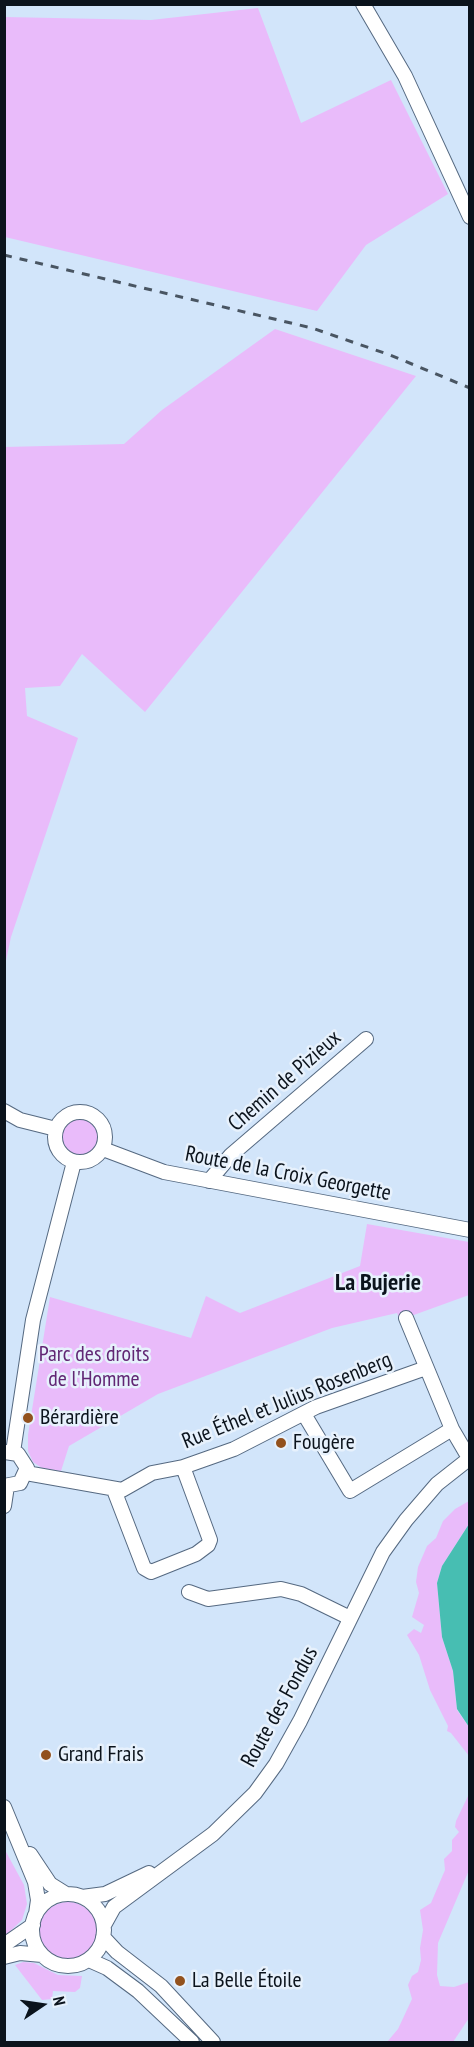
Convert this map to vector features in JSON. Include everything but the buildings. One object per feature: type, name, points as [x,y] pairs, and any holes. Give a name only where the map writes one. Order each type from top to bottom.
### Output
[{"type":"street","points":[[363,4],[405,76],[470,218]]},
{"type":"street","name":"Chemin de Pizieux","points":[[208,1180],[231,1155],[366,1039]]},
{"type":"street","points":[[4,1111],[20,1120],[56,1129]]},
{"type":"street","points":[[72,1113],[89,1114],[96,1118],[105,1132],[103,1149],[90,1160],[74,1162],[66,1158],[56,1146],[56,1129],[62,1119],[72,1113]]},
{"type":"street","name":"Route de la Croix Georgette","points":[[103,1149],[164,1172],[470,1230]]},
{"type":"street","points":[[4,1506],[6,1486],[20,1483],[26,1473],[26,1462],[9,1452],[33,1320],[74,1162]]},
{"type":"street","name":"Rue Éthel et Julius Rosenberg","points":[[406,1318],[452,1429],[469,1458]]},
{"type":"street","name":"Rue Éthel et Julius Rosenberg","points":[[114,1490],[130,1487],[152,1473],[183,1467],[234,1449],[334,1400],[426,1368]]},
{"type":"street","points":[[304,1414],[350,1491],[452,1429]]},
{"type":"street","name":"Route des Fondus","points":[[104,1931],[114,1907],[183,1856],[243,1806],[276,1764],[383,1552],[406,1520],[437,1484],[469,1458]]},
{"type":"street","points":[[26,1473],[114,1490],[144,1568],[151,1572],[196,1554],[208,1545],[207,1532],[183,1467]]},
{"type":"street","points":[[189,1592],[207,1599],[281,1589],[301,1594],[350,1618]]},
{"type":"street","points":[[7,1813],[44,1877],[56,1890],[82,1897],[96,1907],[104,1931],[117,1952],[160,1986],[213,2043]]},
{"type":"street","points":[[7,1813],[35,1882],[38,1900],[34,1920],[35,1944],[42,1955],[51,1962],[65,1966],[78,1965],[89,1960],[98,1950],[104,1931]]},
{"type":"street","name":"Route des Fondus","points":[[82,1897],[105,1894],[183,1856]]},
{"type":"street","points":[[4,1945],[34,1920],[48,1900],[66,1894]]},
{"type":"street","points":[[4,1957],[20,1953],[42,1955]]},
{"type":"street","points":[[89,1960],[106,1968],[138,1991],[192,2043]]},
{"type":"green space","points":[[258,8],[301,123],[391,80],[448,194],[366,245],[317,311],[5,237],[5,17],[151,20]]},
{"type":"green space","points":[[275,329],[416,376],[145,712],[82,654],[60,686],[25,688],[27,716],[78,738],[11,937],[5,965],[5,447],[124,444],[162,410]]},
{"type":"green space","points":[[80,1118],[94,1123],[99,1137],[94,1151],[80,1156],[66,1151],[61,1137],[66,1123]]},
{"type":"green space","name":"Parc des droits de l'Homme","points":[[367,1224],[469,1242],[469,1295],[400,1320],[397,1313],[332,1328],[158,1394],[69,1446],[61,1471],[42,1468],[33,1462],[28,1451],[28,1435],[50,1297],[191,1338],[206,1296],[240,1313],[360,1266]]},
{"type":"green space","points":[[469,1501],[469,1524],[442,1566],[437,1583],[442,1637],[453,1671],[457,1710],[469,1727],[469,1756],[447,1731],[448,1726],[430,1690],[419,1655],[407,1635],[414,1629],[421,1633],[424,1625],[412,1617],[419,1593],[416,1582],[418,1567],[427,1546],[436,1538],[443,1521],[455,1509]]},
{"type":"green space","points":[[469,1794],[469,1870],[438,1943],[437,1975],[440,1986],[454,1987],[469,1982],[469,2018],[453,2042],[387,2042],[398,2029],[412,1999],[408,1985],[412,1976],[418,1972],[421,1960],[423,1930],[420,1910],[431,1903],[445,1870],[444,1859],[452,1851],[452,1840],[459,1832],[455,1827],[456,1821]]},
{"type":"green space","points":[[5,1850],[24,1885],[27,1904],[22,1920],[5,1936]]},
{"type":"green space","points":[[62,1902],[74,1902],[89,1910],[97,1925],[97,1937],[89,1952],[74,1960],[62,1960],[47,1952],[39,1937],[39,1925],[47,1910]]},
{"type":"green space","points":[[23,1962],[34,1963],[58,1975],[82,1976],[80,1988],[75,1992],[53,1991],[52,1999],[42,2000],[15,1965]]},
{"type":"shaded area","points":[[469,1524],[469,1727],[457,1709],[453,1671],[442,1637],[437,1583],[442,1566]]},
{"type":"railway","points":[[4,255],[312,328],[390,355],[470,388]]},
{"type":"place","name":"Bérardière","points":[[28,1418]]},
{"type":"place","name":"Fougère","points":[[281,1443]]},
{"type":"place","name":"Grand Frais","points":[[46,1755]]},
{"type":"place","name":"La Belle Étoile","points":[[180,1981]]},
{"type":"district","name":"La Bujerie","points":[[378,1283]]}]
